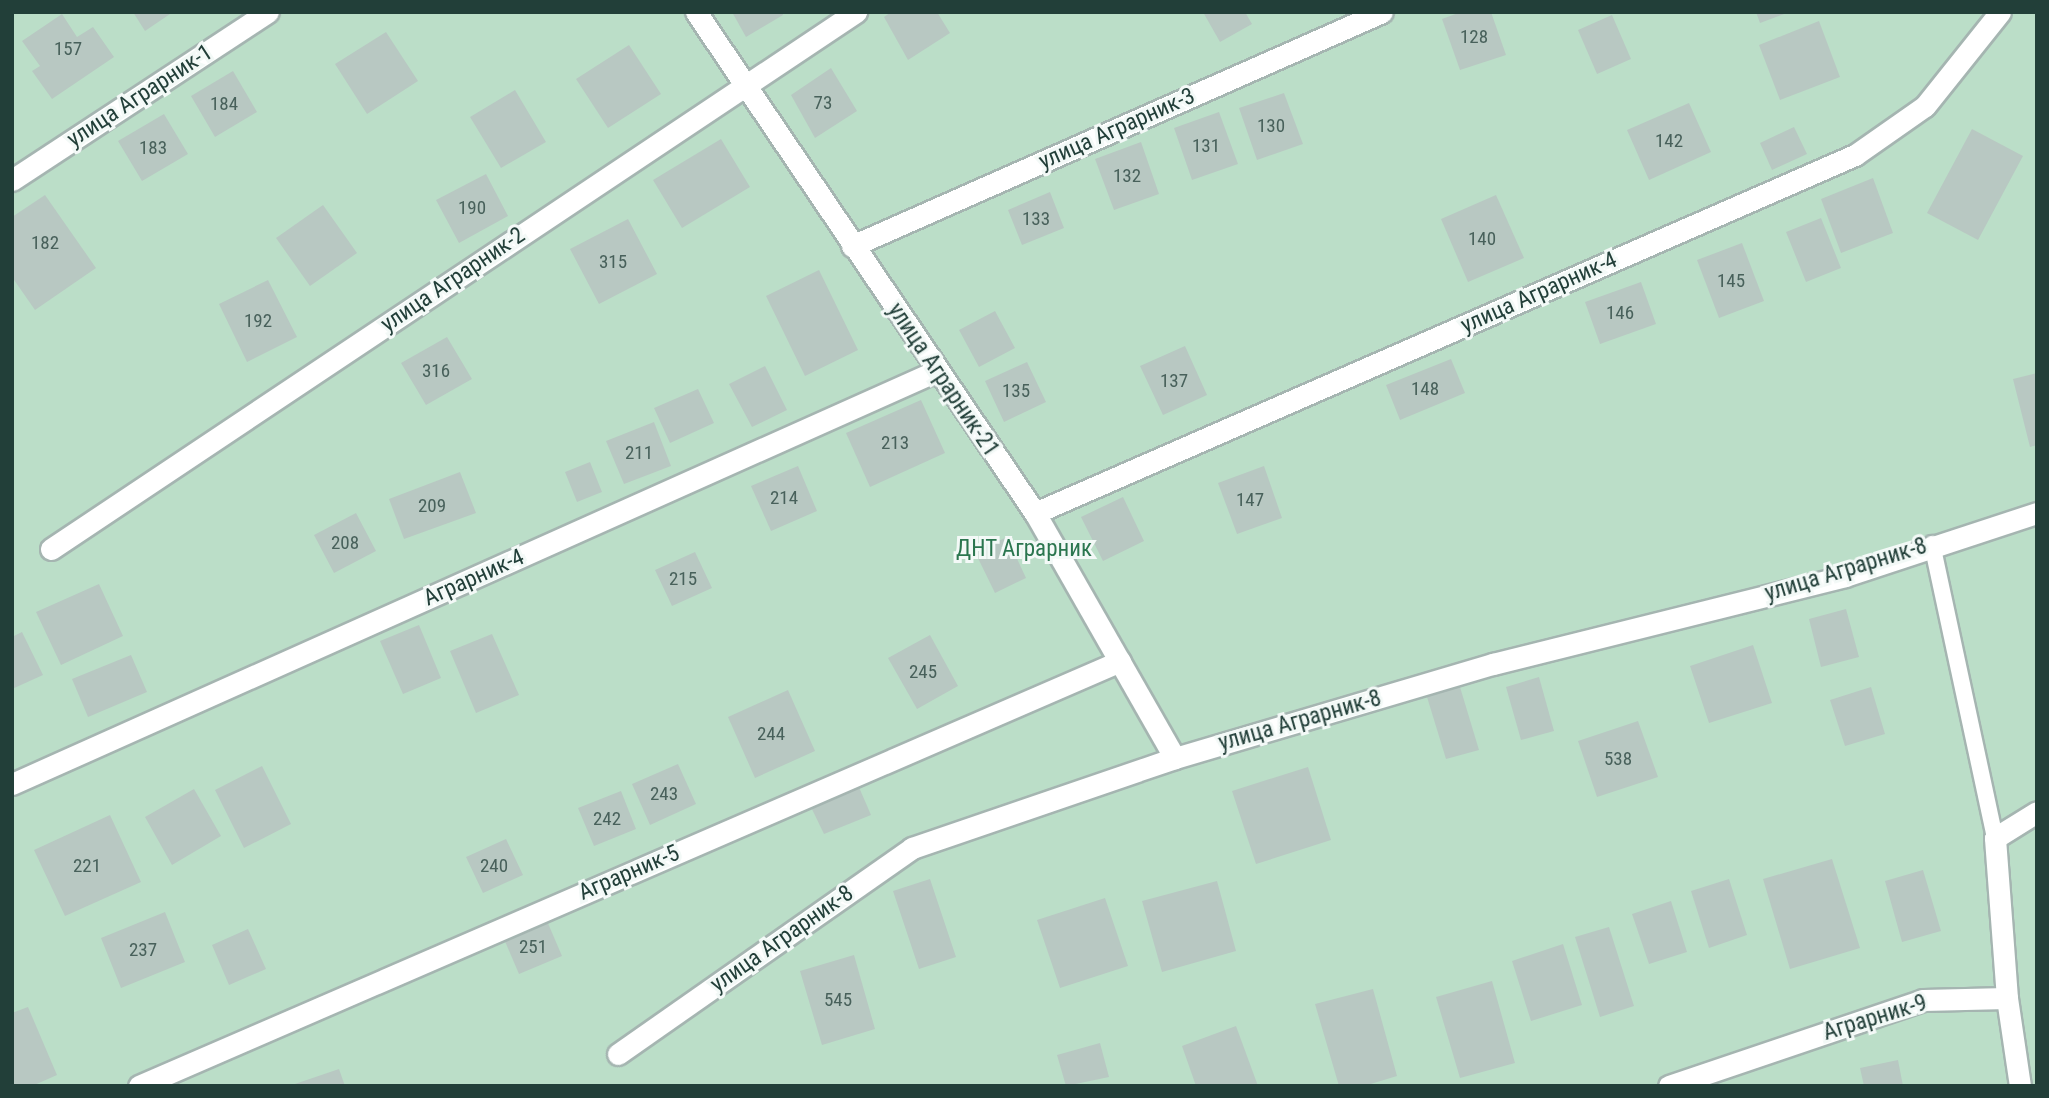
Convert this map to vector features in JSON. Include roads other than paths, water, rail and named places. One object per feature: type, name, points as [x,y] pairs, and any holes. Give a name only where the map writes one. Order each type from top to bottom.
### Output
[{"type":"street","name":"улица Аграрник-1","points":[[12,180],[268,12]]},
{"type":"street","name":"улица Аграрник-21","points":[[696,12],[743,86],[1035,513],[1175,758]]},
{"type":"street","name":"улица Аграрник-2","points":[[51,549],[856,12]]},
{"type":"street","name":"улица Аграрник-3","points":[[852,246],[1382,12]]},
{"type":"street","name":"улица Аграрник-4","points":[[1035,513],[1855,155],[1925,106],[2000,12]]},
{"type":"street","name":"Аграрник-4","points":[[12,784],[936,371]]},
{"type":"street","name":"улица Аграрник-8","points":[[618,1054],[912,848],[1175,758],[1493,664],[1845,576],[1932,544],[2037,513]]},
{"type":"street","name":"Аграрник-5","points":[[139,1086],[1120,661]]},
{"type":"street","points":[[2020,1086],[2007,998],[1995,838],[2037,812]]},
{"type":"street","name":"Аграрник-9","points":[[1669,1086],[1923,999],[2007,998]]},
{"type":"lane","points":[[1932,544],[1995,838]]},
{"type":"park label","name":"ДНТ Аграрник","points":[[1024,549]]}]
